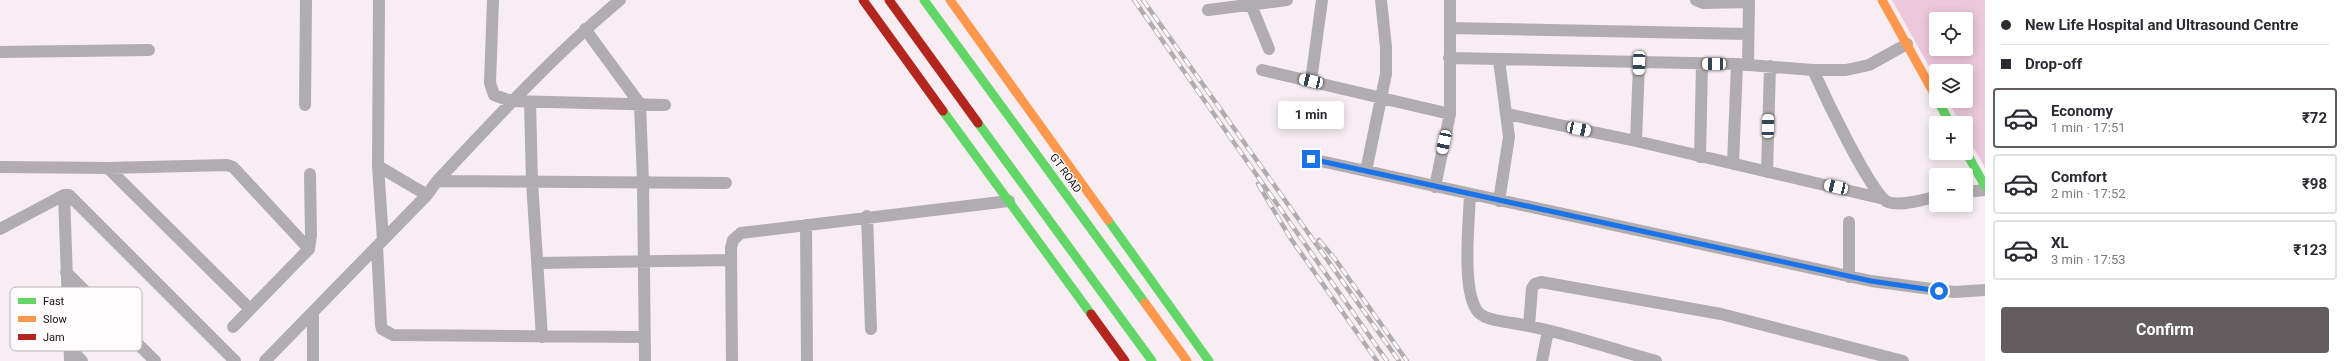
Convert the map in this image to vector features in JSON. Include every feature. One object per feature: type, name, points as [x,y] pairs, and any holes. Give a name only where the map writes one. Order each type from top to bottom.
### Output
[{"type":"main road","points":[[863,0],[1125,361]]},
{"type":"main road","points":[[889,0],[1152,361]]},
{"type":"main road","name":"GT ROAD","points":[[924,0],[1187,361]]},
{"type":"main road","points":[[950,0],[1209,361]]},
{"type":"main road","points":[[1882,0],[1929,84]]},
{"type":"main road","points":[[1970,160],[1985,186]]},
{"type":"street","points":[[305,105],[306,0]]},
{"type":"street","points":[[379,0],[378,166],[381,324],[388,333],[399,335],[644,337]]},
{"type":"street","points":[[493,0],[492,90],[499,98],[511,101],[530,102],[665,105]]},
{"type":"street","points":[[265,361],[427,195],[437,181],[511,101],[585,29],[620,0]]},
{"type":"street","points":[[1208,10],[1287,0]]},
{"type":"street","points":[[1311,81],[1322,0]]},
{"type":"street","points":[[1366,171],[1382,99],[1387,60],[1381,0]]},
{"type":"street","points":[[1435,187],[1450,114],[1450,0]]},
{"type":"street","points":[[1696,0],[1703,3],[1749,2],[1748,34],[1743,64],[1733,164]]},
{"type":"street","points":[[1251,5],[1269,50]]},
{"type":"street","points":[[1450,28],[1748,34]]},
{"type":"street","points":[[585,29],[640,104],[643,182],[645,361]]},
{"type":"street","points":[[1450,58],[1743,64],[1813,70],[1861,68],[1907,44]]},
{"type":"street","points":[[0,52],[149,50]]},
{"type":"street","points":[[1499,60],[1509,137],[1499,201]]},
{"type":"street","points":[[1636,141],[1639,63]]},
{"type":"street","points":[[1700,157],[1702,64]]},
{"type":"street","points":[[1767,172],[1770,66]]},
{"type":"street","points":[[1262,70],[1450,114]]},
{"type":"street","points":[[1813,70],[1837,120],[1880,198]]},
{"type":"street","points":[[530,102],[532,182],[542,336]]},
{"type":"street","points":[[1507,114],[1636,141],[1880,198],[1894,203],[1929,198]]},
{"type":"street","points":[[1311,159],[1849,277],[1931,290],[1954,292],[1985,290]]},
{"type":"street","points":[[0,166],[108,168],[227,165],[233,167],[309,249]]},
{"type":"street","points":[[378,166],[427,195]]},
{"type":"street","points":[[108,168],[250,309]]},
{"type":"street","points":[[233,327],[309,249],[311,235],[310,174]]},
{"type":"street","points":[[437,181],[726,183]]},
{"type":"street","points":[[1973,191],[1985,190]]},
{"type":"street","points":[[1470,194],[1468,254],[1470,288],[1476,310],[1481,315],[1494,320],[1529,326],[1656,361]]},
{"type":"street","points":[[0,230],[64,195],[72,197],[229,359]]},
{"type":"street","points":[[64,195],[67,287]]},
{"type":"street","points":[[732,361],[730,260],[734,240],[741,233],[868,216],[1009,201]]},
{"type":"street","points":[[868,216],[871,328]]},
{"type":"street","points":[[1849,222],[1849,277]]},
{"type":"street","points":[[806,225],[807,361]]},
{"type":"street","points":[[538,263],[730,260]]},
{"type":"street","points":[[66,272],[81,287]]},
{"type":"street","points":[[1529,326],[1532,288],[1535,284],[1541,282],[1721,314],[1904,361]]},
{"type":"street","points":[[313,312],[313,361]]},
{"type":"street","points":[[1542,361],[1548,331]]},
{"type":"street","points":[[142,348],[155,361]]},
{"type":"street","points":[[73,351],[82,361]]},
{"type":"shaded area","points":[[1892,0],[1985,0],[1985,168],[1973,147],[1973,116],[1956,116],[1952,108],[1973,108],[1973,64],[1929,64],[1929,66]]},
{"type":"railway","points":[[1134,0],[1387,361]]},
{"type":"railway","points":[[1143,0],[1399,361]]},
{"type":"railway","points":[[1258,184],[1291,239],[1377,361]]},
{"type":"railway","points":[[1319,240],[1335,259],[1407,361]]},
{"type":"traffic: fast","points":[[924,0],[1145,303]]},
{"type":"traffic: fast","points":[[1942,108],[1946,116]]},
{"type":"traffic: fast","points":[[943,111],[1091,314]]},
{"type":"traffic: fast","points":[[978,123],[1152,361]]},
{"type":"traffic: fast","points":[[1970,160],[1985,186]]},
{"type":"traffic: fast","points":[[1108,220],[1209,361]]},
{"type":"traffic: slow","points":[[950,0],[1108,220]]},
{"type":"traffic: slow","points":[[1882,0],[1929,84]]},
{"type":"traffic: slow","points":[[1145,303],[1187,361]]},
{"type":"traffic: jam","points":[[863,0],[943,111]]},
{"type":"traffic: jam","points":[[889,0],[978,123]]},
{"type":"traffic: jam","points":[[1091,314],[1125,361]]},
{"type":"route","points":[[1311,159],[1574,218],[1871,281],[1939,291]]}]
